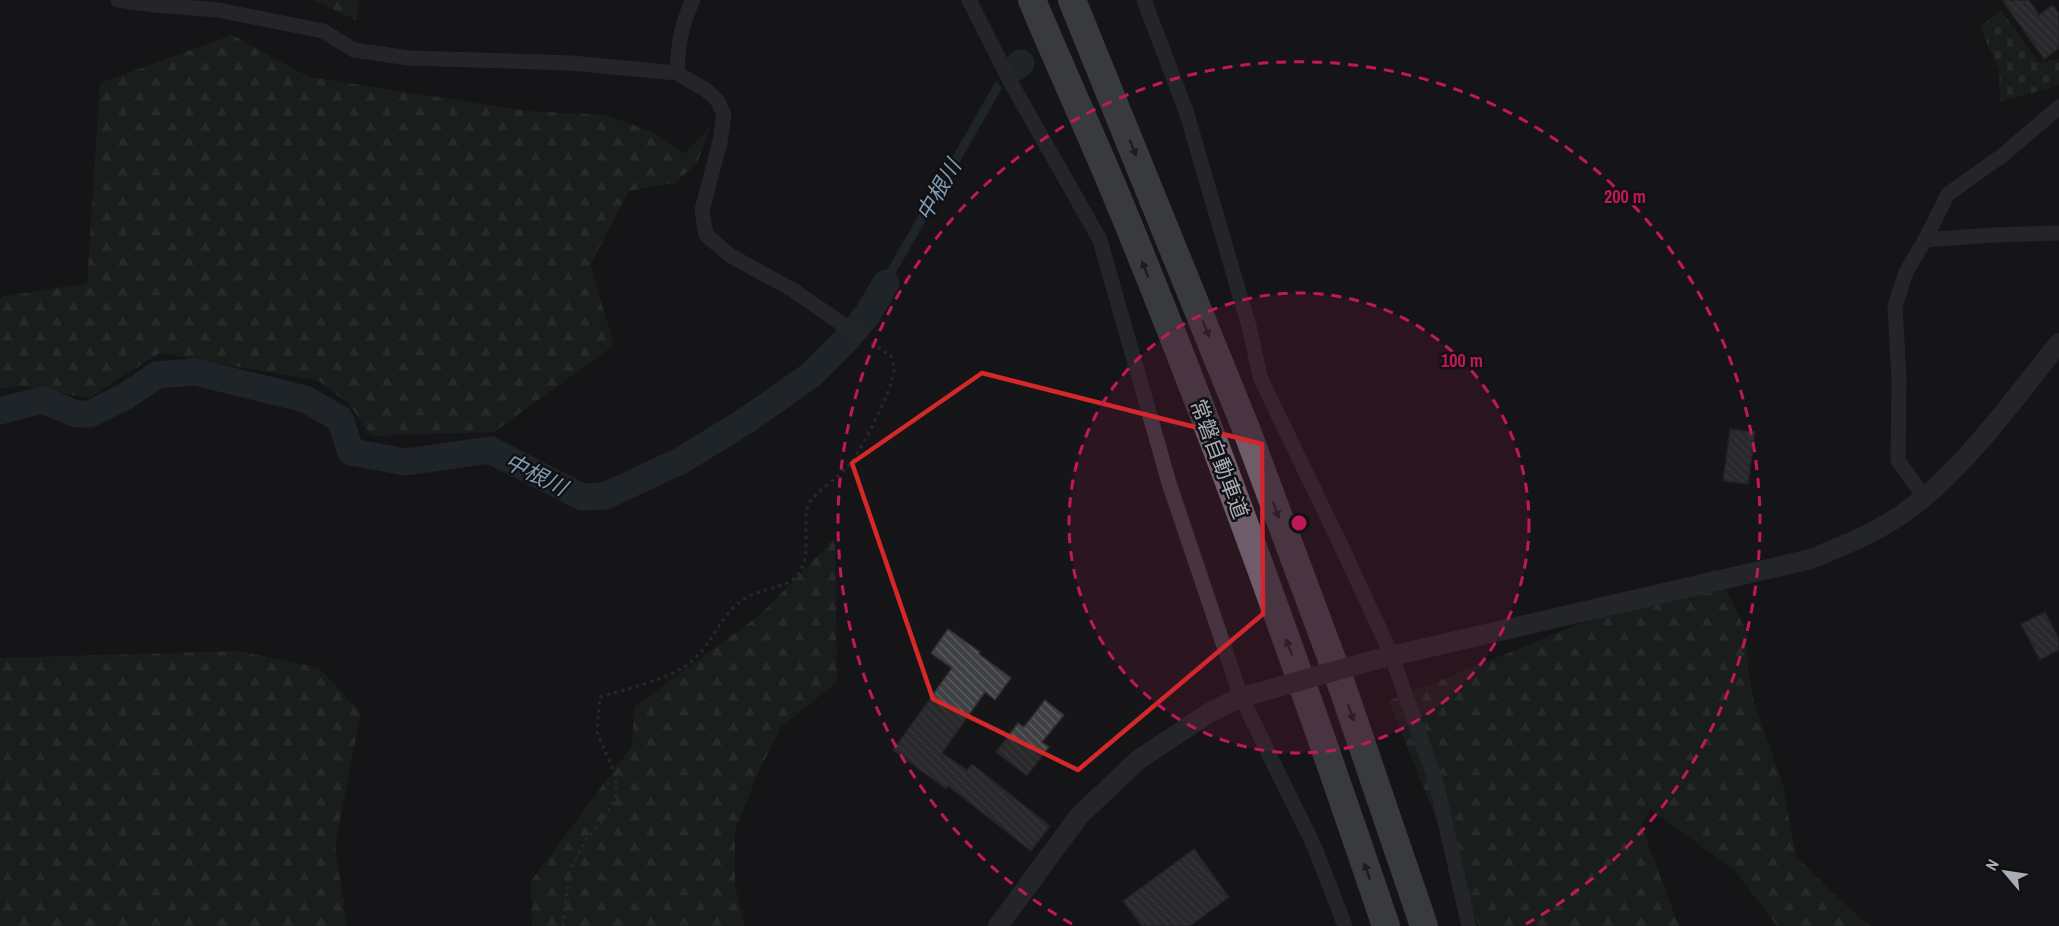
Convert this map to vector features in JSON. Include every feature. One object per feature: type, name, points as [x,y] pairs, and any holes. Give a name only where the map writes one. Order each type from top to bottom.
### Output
[{"type":"highway","points":[[1011,0],[1115,193]]},
{"type":"highway","name":"常磐自動車道","points":[[1032,0],[1115,193],[1212,441],[1309,700],[1386,926]]},
{"type":"highway","name":"常磐自動車道","points":[[1072,0],[1249,437],[1343,689],[1424,926]]},
{"type":"highway","points":[[1079,0],[1111,93]]},
{"type":"street","points":[[118,0],[242,14],[323,31],[354,50],[409,58],[571,63],[677,73],[706,90],[717,100],[724,114],[720,142],[702,210],[706,235],[731,256],[793,290],[853,330]]},
{"type":"street","points":[[677,73],[678,42],[685,15],[693,0]]},
{"type":"street","points":[[969,0],[1011,83],[1100,240],[1169,483],[1249,695],[1315,848],[1345,926]]},
{"type":"street","points":[[1144,0],[1186,111],[1250,330],[1260,377],[1346,556],[1383,657],[1436,782],[1469,926]]},
{"type":"street","points":[[1924,496],[1898,460],[1899,379],[1894,306],[1905,272],[1925,240],[1948,194],[2003,155],[2059,107]]},
{"type":"street","points":[[1925,240],[1993,234],[2059,233]]},
{"type":"street","points":[[998,926],[1079,816],[1138,760],[1209,713],[1249,695],[1383,657],[1811,559],[1865,537],[1905,512],[1958,464],[2059,343]]},
{"type":"path","points":[[564,926],[569,871],[587,838],[604,819],[616,798],[616,777],[597,732],[600,697],[677,671],[694,660],[726,615],[746,598],[788,582],[799,572],[804,559],[808,504],[850,464],[866,437],[889,387],[894,370],[891,356],[853,330]]},
{"type":"highlighted area","points":[[982,373],[1262,444],[1263,614],[1078,770],[933,699],[852,463]]},
{"type":"green space","points":[[313,0],[360,0],[356,20]]},
{"type":"green space","points":[[2001,10],[2039,63],[2059,59],[2059,85],[2000,102],[1999,70],[1980,27]]},
{"type":"green space","points":[[232,35],[309,77],[528,111],[606,115],[647,130],[668,141],[683,154],[711,126],[697,163],[675,183],[629,191],[590,265],[614,345],[494,432],[371,436],[349,404],[319,381],[160,353],[89,398],[21,386],[0,389],[0,297],[87,283],[100,83]]},
{"type":"green space","points":[[835,538],[837,682],[781,727],[758,773],[735,831],[735,886],[745,926],[532,926],[531,881],[632,746],[634,707],[761,614]]},
{"type":"green space","points":[[1716,569],[1747,633],[1748,670],[1755,706],[1783,785],[1796,857],[1871,926],[1777,926],[1734,870],[1650,809],[1641,825],[1679,926],[1479,926],[1389,701]]},
{"type":"green space","points":[[238,651],[319,668],[361,713],[335,845],[347,926],[0,926],[0,658]]},
{"type":"water","points":[[996,81],[1002,88],[870,318],[863,312]]},
{"type":"building","points":[[2002,0],[2029,0],[2039,15],[2053,5],[2059,14],[2059,48],[2044,59]]},
{"type":"building","points":[[1730,429],[1755,432],[1748,484],[1723,481]]},
{"type":"building","points":[[2045,612],[2059,639],[2059,650],[2040,660],[2021,624]]},
{"type":"building","points":[[948,629],[1011,678],[995,700],[985,692],[942,753],[967,770],[972,764],[1050,826],[1031,851],[948,786],[946,789],[893,750],[952,668],[931,653]]},
{"type":"building","points":[[1045,700],[1064,715],[1042,742],[1049,747],[1027,776],[996,752],[1018,723],[1024,727]]},
{"type":"building","points":[[1194,849],[1229,897],[1190,926],[1142,926],[1123,901]]},
{"type":"waterway","name":"中根川","points":[[1015,68],[1021,63]]},
{"type":"waterway","name":"中根川","points":[[0,411],[43,400],[76,414],[90,414],[126,396],[157,375],[195,372],[305,399],[340,419],[351,452],[406,462],[490,450],[582,497],[605,496],[682,460],[747,420],[811,375],[867,315],[886,283]]}]
